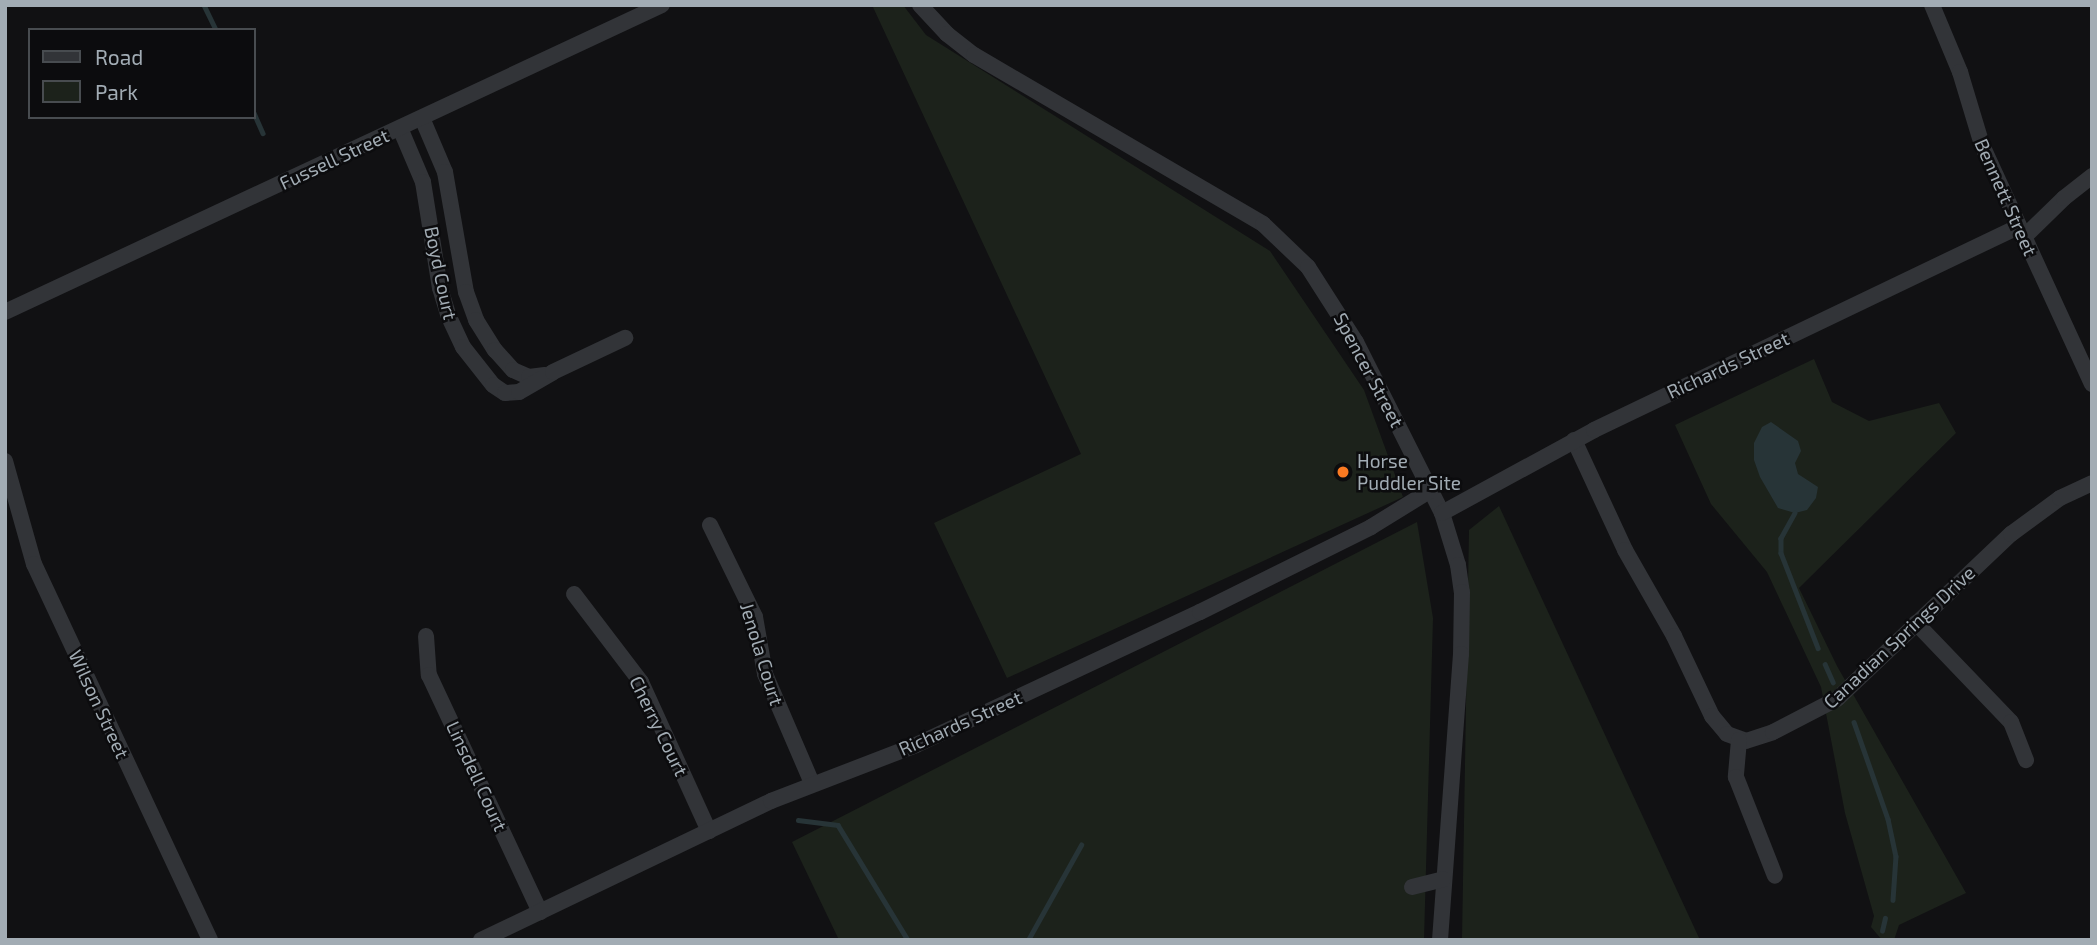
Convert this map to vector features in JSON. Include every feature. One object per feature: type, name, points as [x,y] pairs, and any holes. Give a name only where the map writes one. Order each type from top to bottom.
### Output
[{"type":"street","name":"Fussell Street","points":[[5,312],[662,5]]},
{"type":"street","name":"Spencer Street","points":[[920,5],[947,34],[974,55],[1248,212],[1289,245],[1316,277],[1339,313],[1442,513],[1458,565],[1462,592],[1459,687],[1440,940]]},
{"type":"street","name":"Bennett Street","points":[[1932,5],[1960,72],[1982,145],[2092,384]]},
{"type":"street","name":"Boyd Court","points":[[422,118],[445,172],[466,292],[476,320],[495,350],[517,373],[533,378],[551,373]]},
{"type":"street","name":"Boyd Court","points":[[400,128],[423,183],[442,297],[463,347],[489,382],[505,393],[519,392],[551,373],[625,338]]},
{"type":"street","name":"Richards Street","points":[[1442,513],[1574,440],[2021,232],[2092,176]]},
{"type":"street","points":[[1574,440],[1625,550],[1670,629],[1712,716],[1727,734],[1739,740],[1736,777],[1775,876]]},
{"type":"street","name":"Wilson Street","points":[[5,461],[34,564],[210,940]]},
{"type":"street","name":"Canadian Springs Drive","points":[[1739,740],[1763,737],[1825,707],[2011,534],[2060,498],[2092,483]]},
{"type":"street","name":"Richards Street","points":[[481,940],[516,932],[540,912],[709,831],[812,783],[916,745],[1200,612],[1371,527],[1431,490]]},
{"type":"street","name":"Jenola Court","points":[[710,525],[755,617],[765,674],[812,783]]},
{"type":"street","name":"Cherry Court","points":[[574,594],[641,682],[709,831]]},
{"type":"street","points":[[1916,623],[2011,722],[2026,760]]},
{"type":"street","name":"Linsdell Court","points":[[426,636],[429,675],[540,912]]},
{"type":"street","points":[[1412,887],[1443,879]]},
{"type":"green space","points":[[872,5],[903,5],[926,35],[1270,251],[1364,390],[1403,497],[1007,678],[934,523],[1081,454]]},
{"type":"green space","points":[[1814,359],[1832,402],[1869,421],[1939,403],[1956,433],[1799,588],[1837,666],[1966,893],[1899,925],[1894,940],[1882,940],[1871,927],[1874,916],[1845,813],[1821,687],[1767,572],[1711,504],[1675,425]]},
{"type":"green space","points":[[1499,506],[1700,940],[1462,940],[1469,530]]},
{"type":"green space","points":[[1417,522],[1433,618],[1424,940],[839,940],[792,842]]},
{"type":"shaded area","points":[[1771,422],[1798,441],[1801,451],[1795,463],[1798,474],[1818,487],[1816,498],[1807,510],[1795,513],[1778,508],[1760,477],[1754,460],[1754,443],[1762,427]]},
{"type":"waterway","points":[[204,5],[215,28]]},
{"type":"waterway","points":[[256,117],[263,133]]},
{"type":"waterway","points":[[1795,513],[1781,538],[1781,553],[1818,648]]},
{"type":"waterway","points":[[1825,664],[1833,682]]},
{"type":"waterway","points":[[1854,722],[1888,819],[1896,856],[1893,900]]},
{"type":"waterway","points":[[798,820],[838,825],[908,940]]},
{"type":"waterway","points":[[1028,940],[1081,845]]},
{"type":"waterway","points":[[1882,931],[1885,918]]},
{"type":"place","name":"Horse Puddler Site","points":[[1343,472]]}]
